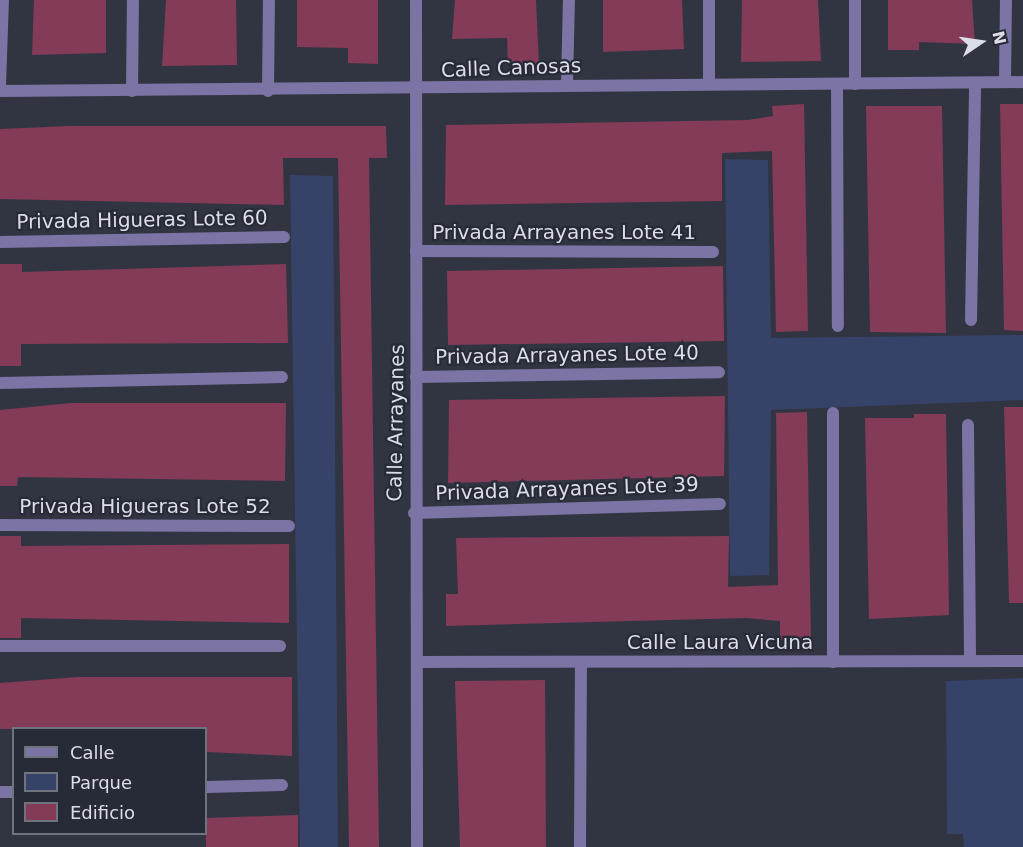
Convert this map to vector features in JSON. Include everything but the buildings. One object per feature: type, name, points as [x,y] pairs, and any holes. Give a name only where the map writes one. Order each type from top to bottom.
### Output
[{"type":"street","points":[[0,85],[3,0]]},
{"type":"street","points":[[132,91],[133,0]]},
{"type":"street","points":[[268,91],[269,0]]},
{"type":"street","name":"Calle Arrayanes","points":[[416,0],[414,513],[417,847]]},
{"type":"street","points":[[567,85],[569,0]]},
{"type":"street","points":[[709,0],[709,83]]},
{"type":"street","points":[[855,0],[855,84]]},
{"type":"street","points":[[1005,81],[1006,0]]},
{"type":"street","name":"Calle Canosas","points":[[0,92],[416,91],[567,85],[1023,82]]},
{"type":"street","points":[[971,320],[975,83]]},
{"type":"street","points":[[837,85],[838,327]]},
{"type":"street","name":"Privada Higueras Lote 60","points":[[0,242],[284,237]]},
{"type":"street","name":"Privada Arrayanes Lote 41","points":[[416,251],[713,252]]},
{"type":"street","name":"Privada Arrayanes Lote 40","points":[[416,377],[719,372]]},
{"type":"street","points":[[0,383],[282,376]]},
{"type":"street","points":[[833,413],[833,662]]},
{"type":"street","points":[[968,425],[970,662]]},
{"type":"street","name":"Privada Arrayanes Lote 39","points":[[414,513],[720,504]]},
{"type":"street","name":"Privada Higueras Lote 52","points":[[0,525],[289,526]]},
{"type":"street","points":[[0,646],[280,646]]},
{"type":"street","name":"Calle Laura Vicuna","points":[[417,662],[1023,661]]},
{"type":"street","points":[[580,847],[581,662]]},
{"type":"street","points":[[207,787],[282,785]]},
{"type":"green space","points":[[725,159],[768,160],[771,338],[1023,335],[1023,400],[771,410],[769,575],[730,576]]},
{"type":"green space","points":[[290,175],[333,176],[338,847],[300,847]]},
{"type":"green space","points":[[1023,678],[1023,847],[964,847],[963,834],[947,834],[946,681]]}]
